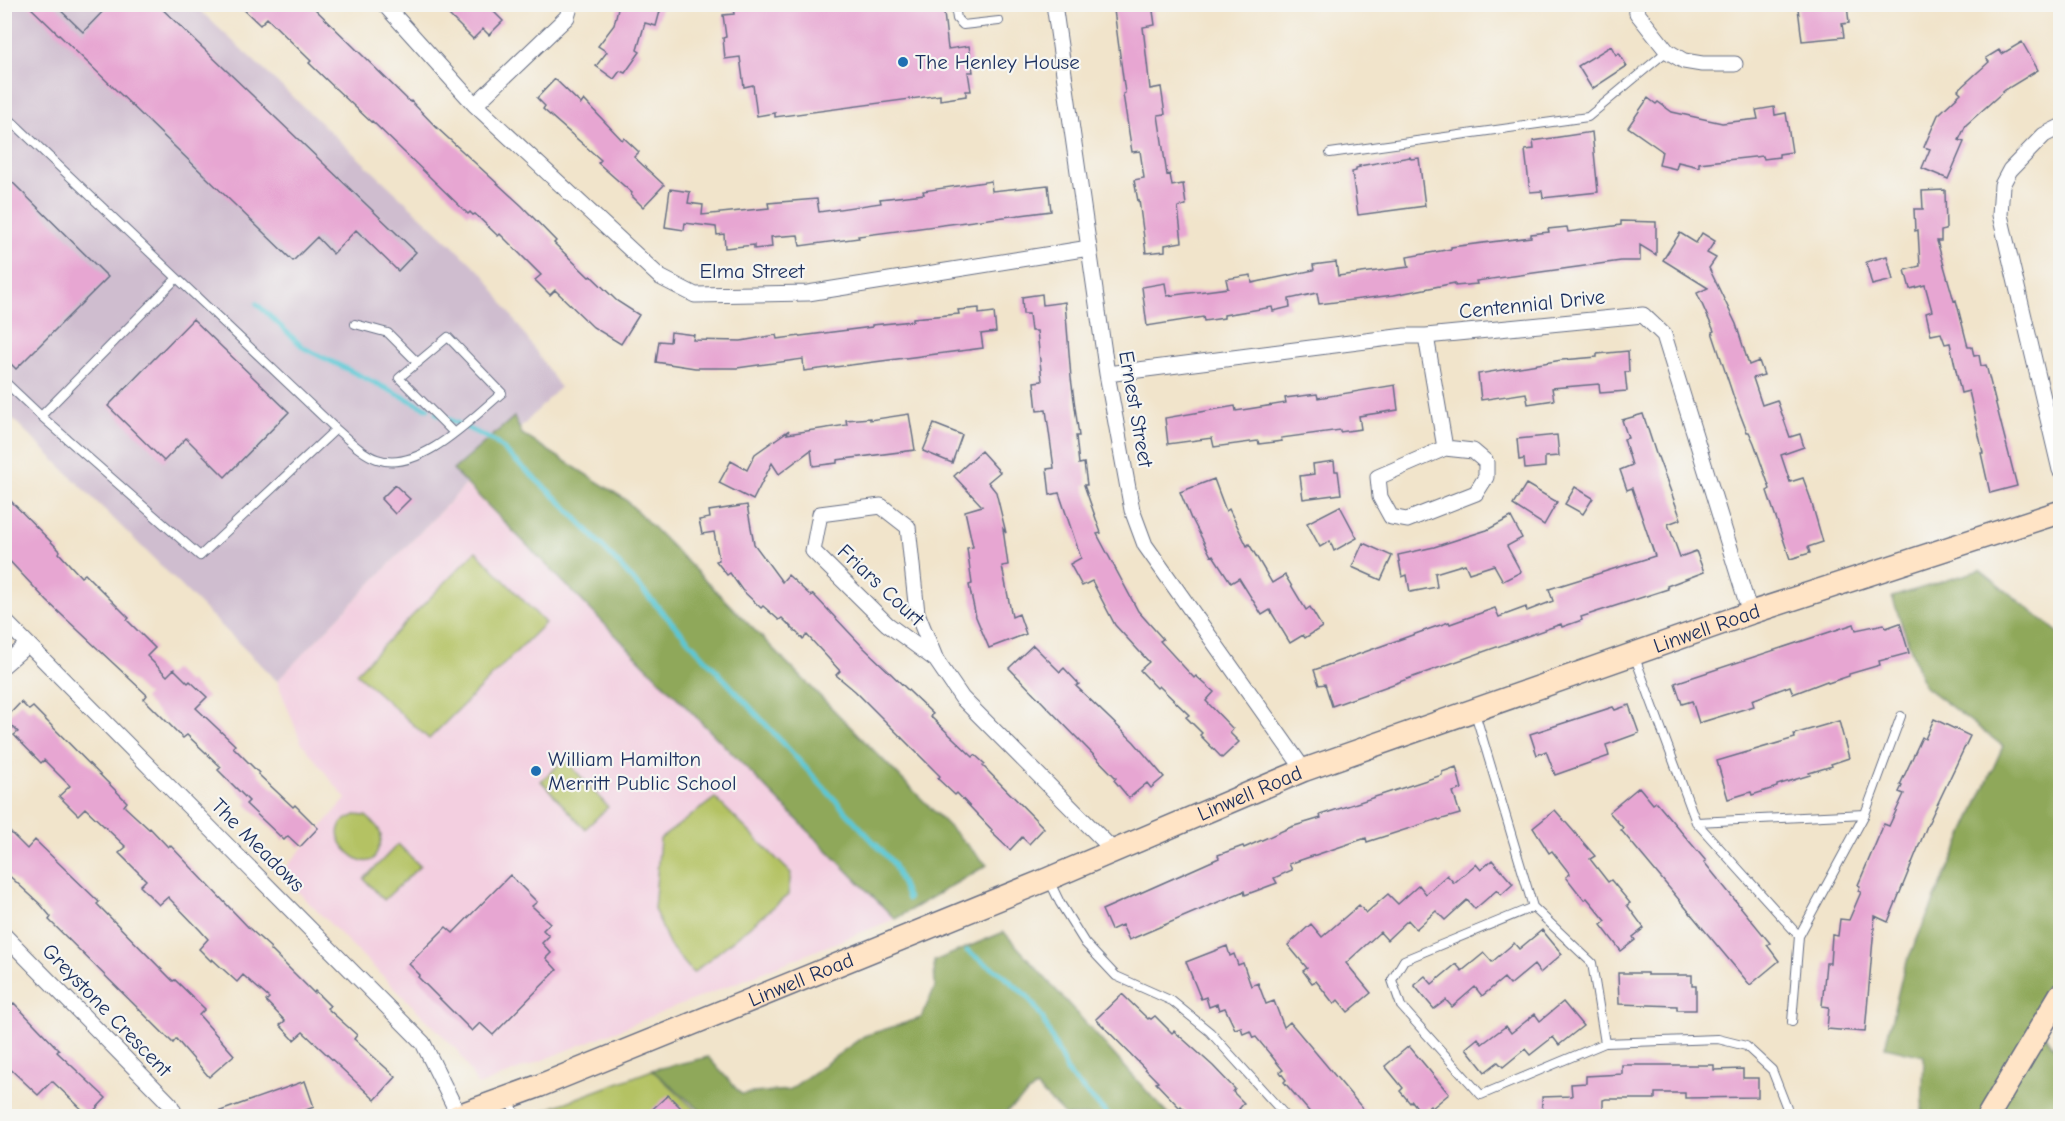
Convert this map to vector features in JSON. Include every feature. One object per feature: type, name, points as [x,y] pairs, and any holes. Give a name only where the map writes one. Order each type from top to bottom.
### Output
[{"type":"main road","name":"Linwell Road","points":[[458,1116],[512,1107],[1304,770],[1750,613],[2061,512]]},
{"type":"main road","points":[[1988,1116],[2061,995]]},
{"type":"street","name":"Elma Street","points":[[384,4],[475,105],[660,277],[695,295],[808,293],[1089,248]]},
{"type":"street","points":[[475,105],[567,17],[572,4]]},
{"type":"street","name":"Ernest Street","points":[[1054,4],[1107,374],[1132,510],[1145,545],[1304,770]]},
{"type":"street","points":[[1636,4],[1637,13],[1667,51],[1684,61],[1702,64],[1735,64]]},
{"type":"street","points":[[2061,128],[2044,135],[2010,170],[2002,185],[2000,215],[2061,470]]},
{"type":"street","name":"Centennial Drive","points":[[1107,374],[1405,336],[1426,336],[1643,315],[1664,335],[1750,613]]},
{"type":"street","points":[[1426,336],[1445,448]]},
{"type":"street","points":[[1445,448],[1473,451],[1485,462],[1486,477],[1476,493],[1407,520],[1391,517],[1380,497],[1378,477],[1445,448]]},
{"type":"street","name":"Friars Court","points":[[936,660],[887,624],[813,551],[820,514],[881,506],[908,527],[917,613],[936,660],[962,698],[1114,851]]},
{"type":"street","name":"The Meadows","points":[[4,620],[423,1043],[458,1116]]},
{"type":"street","points":[[4,665],[28,644]]},
{"type":"street","name":"Greystone Crescent","points":[[4,935],[170,1104],[176,1116]]},
{"type":"lane","points":[[956,12],[957,19],[963,25],[999,21]]},
{"type":"lane","points":[[1330,153],[1588,117],[1667,51]]},
{"type":"lane","points":[[4,114],[336,429],[376,459],[392,462],[406,461],[420,455],[454,433],[502,393],[448,337],[399,378],[454,433]]},
{"type":"lane","points":[[41,416],[177,278]]},
{"type":"lane","points":[[355,324],[388,333],[418,363]]},
{"type":"lane","points":[[4,381],[200,556],[336,429]]},
{"type":"lane","points":[[1634,655],[1696,822],[1799,936]]},
{"type":"lane","points":[[1474,710],[1533,907],[1592,963],[1605,1043]]},
{"type":"lane","points":[[1792,1022],[1799,936],[1865,814],[1901,716]]},
{"type":"lane","points":[[1696,822],[1865,814]]},
{"type":"lane","points":[[1048,879],[1085,943],[1116,976],[1172,1001],[1180,1007],[1210,1032],[1286,1116]]},
{"type":"lane","points":[[1533,907],[1404,960],[1392,980],[1401,1006],[1481,1095],[1605,1043],[1718,1039],[1746,1046],[1772,1070],[1790,1116]]},
{"type":"shaded area","points":[[4,5],[194,5],[484,275],[560,387],[277,681],[5,411]]},
{"type":"shaded area","name":"William Hamilton Merritt Public School","points":[[466,485],[895,919],[478,1086],[459,1052],[280,874],[346,799],[301,742],[277,681]]},
{"type":"green space","points":[[514,417],[522,434],[625,499],[987,865],[895,919],[453,470]]},
{"type":"green space","points":[[476,551],[545,623],[429,739],[356,673]]},
{"type":"green space","points":[[1980,570],[2060,634],[2060,1000],[2043,1032],[2060,1057],[2060,1116],[1922,1116],[1924,1056],[1885,1047],[1904,968],[2003,746],[1924,686],[1892,597]]},
{"type":"green space","points":[[565,759],[608,807],[585,829],[541,781]]},
{"type":"green space","points":[[715,798],[791,873],[788,895],[693,973],[670,946],[654,909],[660,839]]},
{"type":"green space","points":[[355,815],[366,816],[377,826],[380,833],[381,842],[375,856],[366,862],[346,850],[339,836],[339,828],[344,821]]},
{"type":"green space","points":[[398,844],[420,866],[384,900],[364,879]]},
{"type":"green space","points":[[1004,932],[1169,1116],[1066,1116],[1036,1087],[1001,1116],[707,1116],[652,1070],[708,1057],[741,1094],[789,1090],[864,1036],[921,1018],[935,987],[934,961]]},
{"type":"green space","points":[[652,1070],[702,1116],[529,1116]]},
{"type":"building","points":[[27,4],[54,4],[83,32],[110,4],[157,4],[416,252],[398,271],[356,230],[333,254],[317,237],[293,261]]},
{"type":"building","points":[[238,4],[310,4],[436,127],[522,206],[556,241],[554,243],[589,277],[591,276],[617,301],[639,315],[621,344],[593,327],[555,290],[550,295],[535,280],[541,275],[500,234],[498,236],[475,214],[470,212],[468,214],[309,63],[311,61],[267,18],[260,25]]},
{"type":"building","points":[[438,4],[486,4],[503,21],[489,35],[483,29],[473,39]]},
{"type":"building","points":[[619,4],[662,4],[656,26],[645,23],[637,50],[640,52],[625,73],[620,71],[614,79],[596,66],[607,52],[598,46],[614,25]]},
{"type":"building","name":"The Henley House","points":[[733,4],[943,4],[948,49],[969,46],[973,72],[968,72],[971,91],[966,91],[966,96],[940,100],[940,95],[775,117],[775,113],[757,116],[753,85],[744,87],[740,57],[725,59],[723,38],[726,37],[723,15],[734,14]]},
{"type":"building","points":[[1152,4],[1155,25],[1143,27],[1150,89],[1161,87],[1165,114],[1158,115],[1167,175],[1170,174],[1172,186],[1183,184],[1186,205],[1178,207],[1182,242],[1165,245],[1165,251],[1146,253],[1134,180],[1144,178],[1140,151],[1132,152],[1114,10]]},
{"type":"building","points":[[1823,5],[1823,8],[1847,5],[1849,23],[1842,24],[1844,37],[1802,41],[1798,8]]},
{"type":"building","points":[[2022,42],[2038,70],[2005,90],[1966,125],[1959,140],[1964,142],[1948,179],[1922,168],[1930,149],[1924,147],[1938,115],[1961,93],[1958,90],[1989,62],[1986,58],[1999,50],[2002,54]]},
{"type":"building","points":[[1611,46],[1616,55],[1619,53],[1627,66],[1592,89],[1578,66]]},
{"type":"building","points":[[555,79],[581,104],[584,100],[622,140],[624,138],[639,152],[634,157],[664,185],[643,207],[631,195],[632,193],[598,163],[601,160],[543,109],[545,106],[537,98]]},
{"type":"building","points":[[1648,98],[1672,112],[1722,123],[1758,119],[1756,110],[1774,107],[1775,115],[1786,113],[1792,152],[1764,159],[1763,156],[1699,163],[1699,167],[1678,162],[1676,169],[1659,165],[1662,151],[1628,127]]},
{"type":"building","points":[[1592,132],[1598,192],[1543,198],[1542,191],[1530,192],[1525,150],[1534,149],[1533,141]]},
{"type":"building","points":[[1410,157],[1411,159],[1419,158],[1425,206],[1358,215],[1352,172],[1356,171],[1359,166]]},
{"type":"building","points":[[4,174],[108,277],[16,369],[4,357]]},
{"type":"building","points":[[991,181],[992,191],[1048,185],[1051,211],[858,236],[859,238],[800,246],[798,235],[771,237],[772,247],[754,249],[754,245],[725,248],[724,234],[717,235],[716,227],[685,223],[684,230],[665,227],[670,189],[690,192],[688,203],[703,205],[702,215],[769,208],[768,203],[817,199],[819,212],[881,203],[880,199],[924,194],[923,191]]},
{"type":"building","points":[[1945,190],[1946,230],[1941,231],[1941,241],[1937,241],[1968,347],[1972,347],[1974,356],[1979,355],[1981,366],[1986,365],[2017,486],[1990,493],[1969,391],[1961,393],[1950,343],[1945,344],[1941,333],[1931,335],[1926,313],[1932,311],[1925,285],[1910,289],[1905,270],[1920,266],[1914,209],[1923,209],[1922,191]]},
{"type":"building","points":[[1621,221],[1656,222],[1656,255],[1640,245],[1640,261],[1621,261],[1476,281],[1477,284],[1455,286],[1455,283],[1394,295],[1319,304],[1317,293],[1289,299],[1290,307],[1273,311],[1272,307],[1224,315],[1224,318],[1204,321],[1203,317],[1147,326],[1142,287],[1165,283],[1167,296],[1228,288],[1226,279],[1251,275],[1252,283],[1314,270],[1313,265],[1336,262],[1338,276],[1409,267],[1407,257],[1451,249],[1451,247],[1531,237],[1531,234],[1549,232],[1548,229],[1567,227],[1568,232],[1621,225]]},
{"type":"building","points":[[1680,233],[1696,243],[1702,233],[1715,241],[1707,253],[1716,258],[1709,268],[1736,324],[1749,365],[1759,361],[1764,375],[1753,378],[1762,405],[1777,400],[1790,437],[1800,434],[1804,447],[1781,455],[1790,482],[1803,478],[1810,497],[1823,542],[1808,547],[1810,553],[1790,559],[1767,491],[1770,489],[1754,443],[1747,432],[1735,401],[1712,332],[1714,331],[1697,293],[1708,288],[1663,260]]},
{"type":"building","points":[[1887,256],[1893,280],[1872,285],[1866,262]]},
{"type":"building","points":[[1042,294],[1043,305],[1065,302],[1071,378],[1079,436],[1076,436],[1079,464],[1084,463],[1087,485],[1084,485],[1101,533],[1097,534],[1138,611],[1163,639],[1160,641],[1194,678],[1196,676],[1214,692],[1206,701],[1233,729],[1230,733],[1239,742],[1222,758],[1186,717],[1189,715],[1140,670],[1149,662],[1115,625],[1092,581],[1082,586],[1070,564],[1081,558],[1059,493],[1050,495],[1047,469],[1054,468],[1046,410],[1037,411],[1034,382],[1042,381],[1037,331],[1031,331],[1029,314],[1023,314],[1022,297]]},
{"type":"building","points":[[979,308],[979,314],[994,312],[996,332],[981,334],[983,348],[804,371],[803,359],[737,368],[695,368],[656,362],[659,341],[670,342],[671,332],[694,335],[693,340],[741,341],[776,335],[777,339],[913,321],[913,318],[959,314],[958,310]]},
{"type":"building","points":[[193,319],[289,412],[225,477],[186,438],[164,461],[108,406]]},
{"type":"building","points":[[1628,351],[1629,372],[1625,372],[1627,391],[1600,393],[1599,384],[1552,388],[1554,400],[1528,404],[1526,393],[1481,400],[1478,374]]},
{"type":"building","points":[[1395,385],[1398,410],[1359,416],[1361,429],[1281,438],[1282,441],[1259,444],[1258,441],[1214,447],[1212,438],[1168,444],[1165,418],[1235,406],[1236,411],[1286,403],[1285,398],[1317,394],[1318,398]]},
{"type":"building","points":[[909,414],[915,450],[837,460],[837,463],[813,466],[811,450],[779,474],[772,463],[753,500],[719,483],[731,461],[747,470],[755,454],[789,430],[787,434],[847,425],[846,420],[870,418],[870,420]]},
{"type":"building","points":[[1643,414],[1681,519],[1668,524],[1680,557],[1696,551],[1704,572],[1667,586],[1668,589],[1581,617],[1582,620],[1562,627],[1561,624],[1332,706],[1325,684],[1319,685],[1314,670],[1495,608],[1499,617],[1526,607],[1527,611],[1553,601],[1549,589],[1655,556],[1632,488],[1627,490],[1620,470],[1632,465],[1624,439],[1628,438],[1622,420]]},
{"type":"building","points":[[934,424],[962,435],[952,463],[923,451]]},
{"type":"building","points":[[1557,435],[1559,456],[1545,457],[1545,467],[1525,469],[1524,459],[1519,460],[1517,439]]},
{"type":"building","points":[[981,451],[1000,472],[988,482],[996,492],[1006,533],[1003,529],[1008,565],[1002,566],[1012,617],[1019,614],[1026,634],[989,648],[976,617],[969,585],[972,584],[967,548],[973,547],[965,511],[982,506],[954,476]]},
{"type":"building","points":[[1334,461],[1335,471],[1338,471],[1341,494],[1303,499],[1300,476],[1314,474],[1313,464]]},
{"type":"building","points":[[1214,479],[1226,511],[1229,509],[1247,546],[1249,544],[1272,583],[1285,575],[1306,610],[1310,607],[1322,627],[1305,638],[1303,635],[1290,643],[1270,610],[1262,615],[1239,578],[1231,583],[1213,555],[1211,556],[1191,519],[1180,492]]},
{"type":"building","points":[[1526,484],[1557,502],[1544,525],[1513,505]]},
{"type":"building","points":[[395,485],[410,499],[395,514],[381,499]]},
{"type":"building","points":[[1575,487],[1593,498],[1583,514],[1565,504]]},
{"type":"building","points":[[4,494],[60,551],[59,553],[81,577],[85,574],[129,618],[127,620],[155,648],[147,656],[167,676],[174,669],[207,697],[196,708],[235,745],[233,747],[258,774],[318,828],[300,847],[288,836],[284,840],[246,804],[249,801],[218,770],[221,767],[187,735],[183,738],[144,699],[147,695],[47,601],[4,555]]},
{"type":"building","points":[[747,505],[754,544],[782,582],[788,575],[811,596],[813,594],[863,647],[933,714],[930,716],[973,757],[975,755],[985,764],[983,766],[1044,828],[1029,844],[1022,837],[1010,850],[957,793],[955,795],[938,779],[940,776],[836,675],[840,671],[807,635],[803,639],[782,618],[779,620],[763,606],[761,608],[742,590],[730,573],[727,575],[716,561],[719,560],[714,532],[702,534],[699,520],[710,518],[709,511]]},
{"type":"building","points":[[1340,506],[1357,538],[1334,551],[1330,541],[1320,547],[1307,523]]},
{"type":"building","points":[[1511,517],[1522,538],[1507,546],[1521,572],[1503,581],[1494,565],[1469,573],[1465,564],[1435,573],[1437,587],[1410,592],[1407,575],[1402,577],[1398,555],[1434,547],[1487,530]]},
{"type":"building","points":[[1363,543],[1392,556],[1381,580],[1352,567]]},
{"type":"building","points":[[1900,623],[1909,653],[1879,661],[1880,665],[1793,694],[1790,686],[1752,700],[1754,706],[1699,723],[1692,701],[1682,704],[1675,683],[1854,624],[1856,630],[1884,624],[1886,628]]},
{"type":"building","points":[[1033,645],[1060,672],[1064,668],[1079,684],[1076,686],[1134,742],[1164,777],[1151,788],[1147,783],[1129,798],[1114,780],[1116,778],[1009,668]]},
{"type":"building","points":[[21,702],[29,710],[33,707],[127,802],[124,806],[168,847],[170,845],[249,928],[330,1006],[327,1008],[357,1035],[354,1039],[396,1077],[375,1100],[303,1032],[294,1040],[280,1025],[285,1021],[266,1001],[269,998],[243,975],[237,982],[212,959],[211,961],[199,949],[208,939],[200,930],[168,897],[159,905],[140,886],[146,880],[119,853],[126,847],[85,808],[78,815],[59,796],[70,786],[44,760],[41,763],[14,735],[18,732],[5,719]]},
{"type":"building","points":[[1629,705],[1639,733],[1606,745],[1609,756],[1555,775],[1546,751],[1537,755],[1530,734],[1613,707],[1615,710]]},
{"type":"building","points":[[1934,719],[1970,736],[1927,826],[1888,922],[1875,916],[1865,1032],[1827,1029],[1829,1007],[1822,1006],[1826,963],[1830,963],[1832,935],[1838,936],[1840,919],[1849,920],[1861,892],[1858,891],[1860,886],[1858,885],[1884,824],[1889,826],[1904,794],[1899,792],[1902,786],[1900,785],[1922,737],[1925,739]]},
{"type":"building","points":[[1839,721],[1849,758],[1809,773],[1810,775],[1777,785],[1777,787],[1752,795],[1751,792],[1728,799],[1717,761],[1795,738],[1794,734]]},
{"type":"building","points":[[1456,767],[1462,789],[1453,792],[1460,814],[1367,842],[1366,838],[1289,864],[1292,870],[1274,878],[1277,883],[1245,895],[1244,891],[1129,940],[1122,925],[1111,930],[1102,910],[1219,858],[1218,855],[1243,846],[1244,848],[1291,827],[1321,818],[1320,815],[1442,775],[1442,772]]},
{"type":"building","points":[[1639,787],[1653,804],[1656,802],[1706,861],[1704,862],[1770,943],[1767,945],[1779,961],[1750,985],[1621,830],[1623,828],[1609,812]]},
{"type":"building","points":[[1555,810],[1595,856],[1590,859],[1608,882],[1611,880],[1630,903],[1627,905],[1644,928],[1633,937],[1635,940],[1621,951],[1601,925],[1606,921],[1587,898],[1584,900],[1566,877],[1570,874],[1552,851],[1549,853],[1533,828]]},
{"type":"building","points":[[4,826],[27,849],[35,840],[99,902],[97,904],[173,981],[175,980],[205,1009],[199,1015],[234,1055],[209,1077],[176,1039],[173,1043],[49,920],[51,917],[41,905],[4,871]]},
{"type":"building","points":[[1492,860],[1513,884],[1501,895],[1497,890],[1475,909],[1467,900],[1445,920],[1436,911],[1416,929],[1408,920],[1387,940],[1380,932],[1346,963],[1371,993],[1348,1012],[1338,1000],[1334,1004],[1316,981],[1312,983],[1303,971],[1307,968],[1288,945],[1311,924],[1322,937],[1359,905],[1366,913],[1388,894],[1398,904],[1419,885],[1426,894],[1447,875],[1454,883],[1476,864],[1481,870]]},
{"type":"building","points":[[510,875],[537,902],[532,906],[550,923],[543,930],[549,936],[542,943],[551,953],[546,958],[557,970],[493,1035],[480,1023],[472,1031],[418,977],[420,975],[409,964],[446,927],[453,933]]},
{"type":"building","points":[[1542,930],[1562,954],[1540,973],[1534,965],[1510,985],[1504,978],[1482,996],[1475,987],[1452,1007],[1446,1000],[1434,1009],[1414,985],[1425,976],[1432,984],[1456,964],[1462,971],[1484,953],[1492,962],[1514,943],[1519,949]]},
{"type":"building","points":[[1227,946],[1230,956],[1234,954],[1238,965],[1243,963],[1251,986],[1258,983],[1266,1004],[1274,1001],[1284,1027],[1290,1022],[1369,1116],[1313,1116],[1284,1082],[1286,1080],[1280,1072],[1283,1070],[1256,1037],[1253,1038],[1250,1031],[1243,1034],[1241,1027],[1235,1029],[1225,1008],[1219,1010],[1217,1004],[1209,1007],[1206,997],[1201,999],[1186,962]]},
{"type":"building","points":[[1618,973],[1692,975],[1692,986],[1696,986],[1696,1010],[1677,1010],[1677,1006],[1619,1004]]},
{"type":"building","points":[[1122,994],[1148,1019],[1155,1016],[1213,1066],[1235,1089],[1233,1092],[1244,1103],[1239,1109],[1246,1116],[1191,1116],[1181,1106],[1180,1108],[1156,1083],[1158,1082],[1096,1019]]},
{"type":"building","points":[[1563,1002],[1583,1026],[1559,1045],[1553,1037],[1530,1055],[1525,1049],[1503,1067],[1498,1062],[1485,1072],[1466,1048],[1478,1038],[1482,1044],[1506,1026],[1511,1033],[1535,1014],[1540,1021]]},
{"type":"building","points":[[14,1003],[59,1050],[57,1052],[106,1098],[89,1116],[52,1081],[38,1095],[4,1063],[4,1012]]},
{"type":"building","points":[[1409,1046],[1449,1094],[1432,1108],[1430,1106],[1421,1113],[1400,1091],[1403,1088],[1385,1066]]},
{"type":"building","points":[[1622,1065],[1714,1065],[1714,1070],[1743,1069],[1743,1078],[1758,1078],[1758,1097],[1685,1098],[1685,1093],[1655,1093],[1655,1099],[1603,1100],[1603,1111],[1590,1112],[1590,1115],[1543,1116],[1542,1097],[1572,1096],[1571,1084],[1586,1083],[1586,1076],[1622,1074]]},
{"type":"building","points":[[305,1081],[314,1107],[290,1116],[209,1115]]},
{"type":"building","points":[[668,1095],[689,1116],[645,1116]]},
{"type":"waterway","points":[[257,304],[304,348],[428,409]]},
{"type":"waterway","points":[[436,413],[494,441],[566,507],[893,863],[908,899]]},
{"type":"waterway","points":[[967,951],[1003,975],[1028,997],[1042,1017],[1069,1075],[1109,1116]]},
{"type":"place","name":"The Henley House","points":[[903,62]]},
{"type":"place","name":"William Hamilton Merritt Public School","points":[[536,771]]}]
